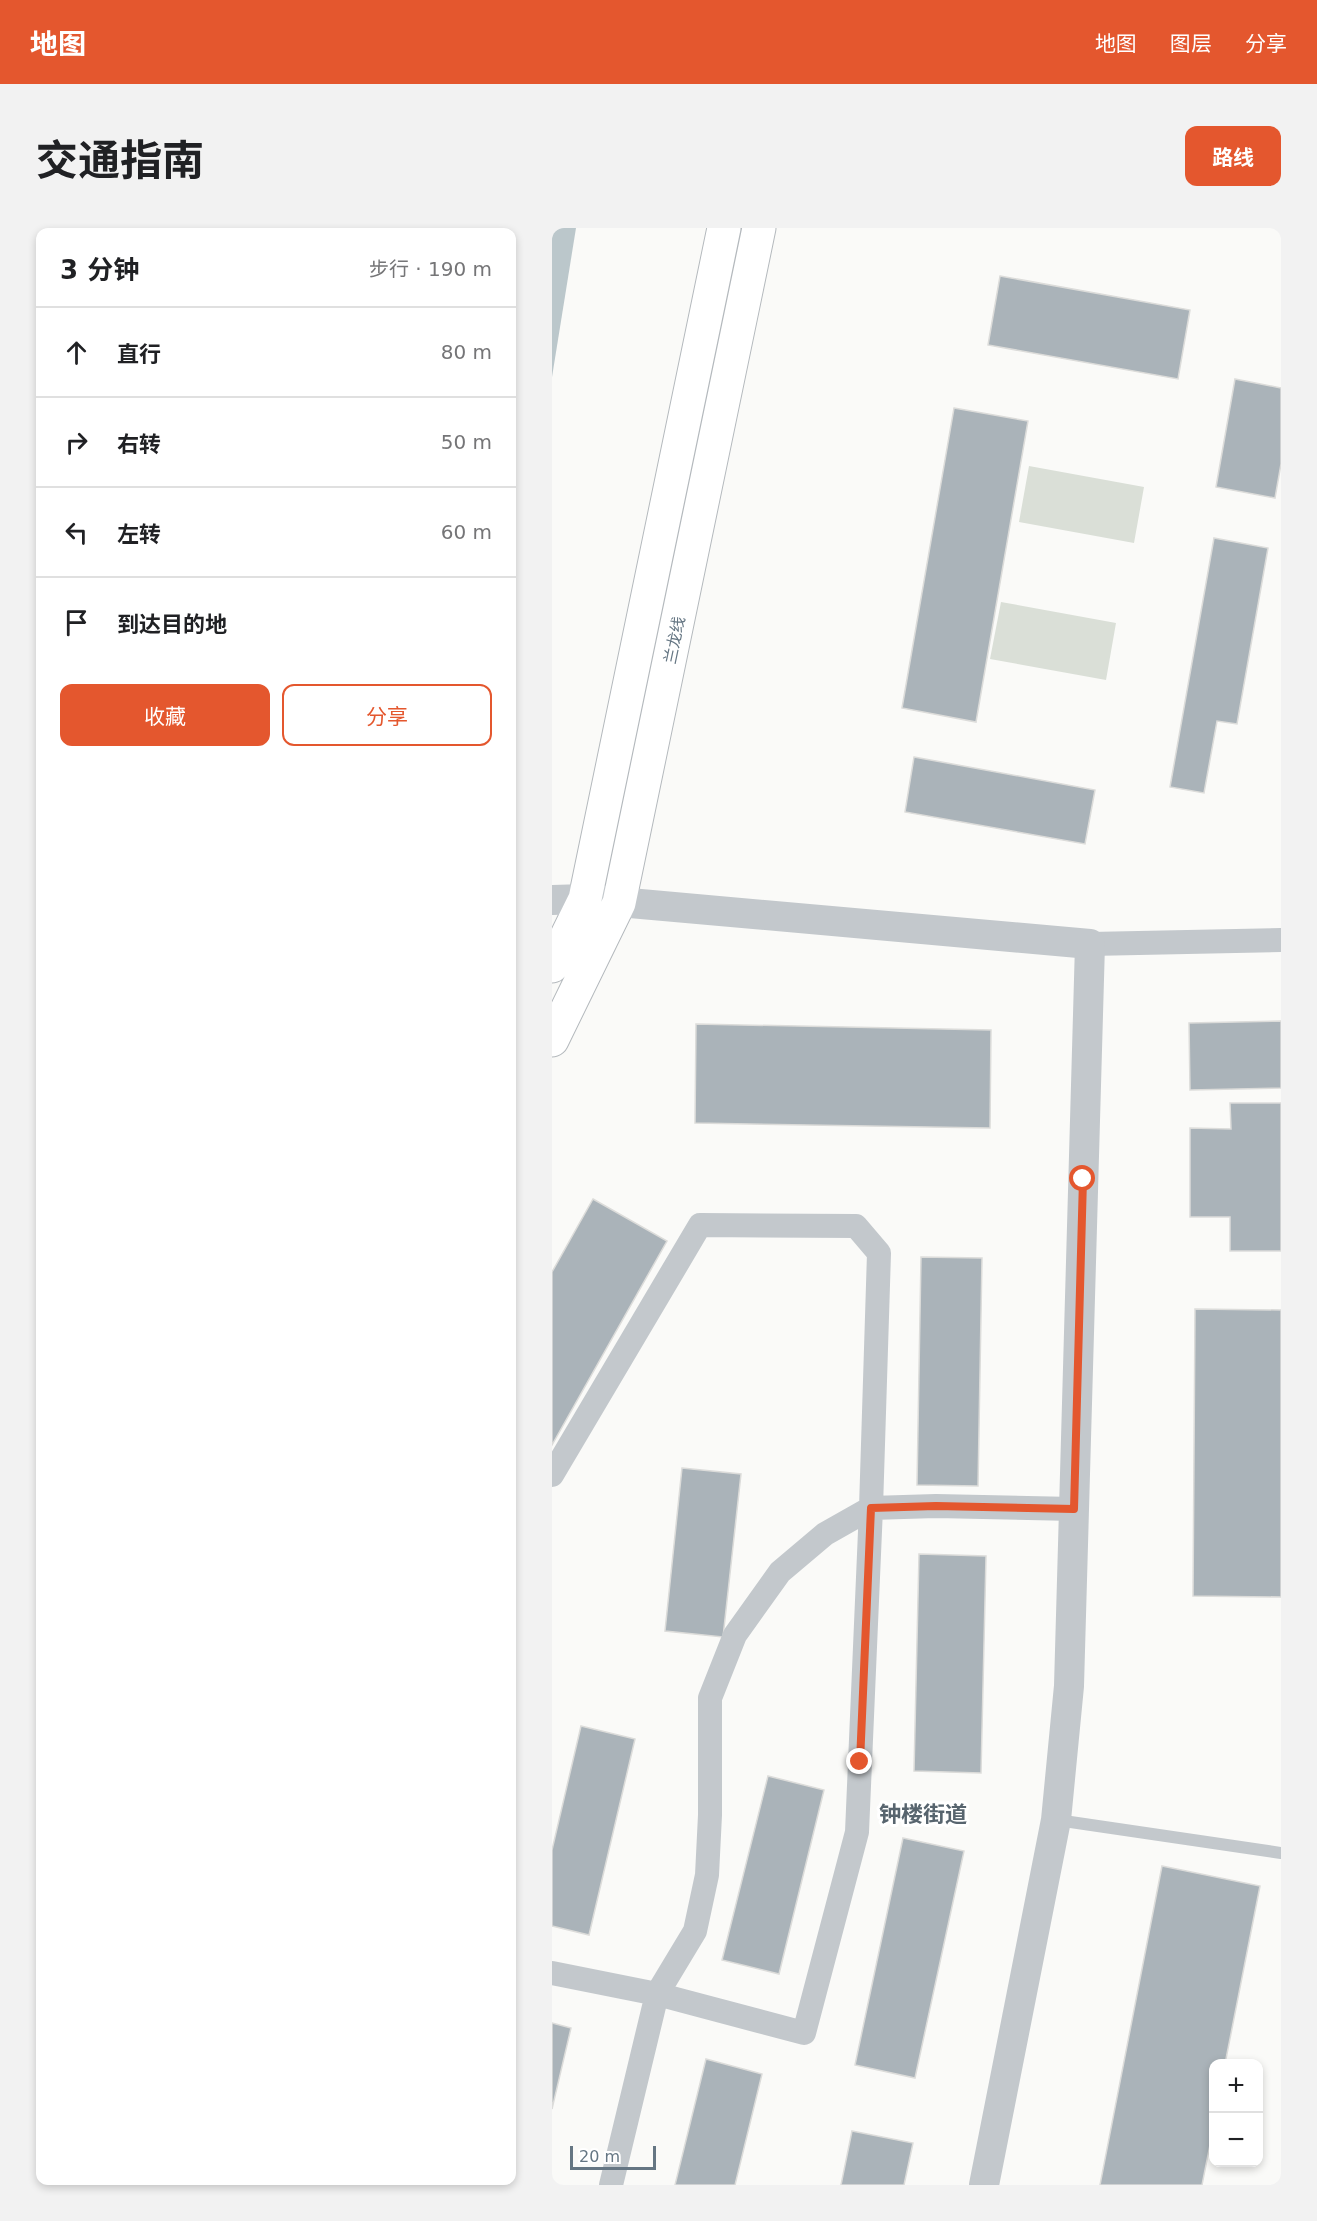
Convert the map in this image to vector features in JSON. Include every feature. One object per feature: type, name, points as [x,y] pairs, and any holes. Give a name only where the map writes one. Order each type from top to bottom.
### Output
[{"type":"highway","points":[[552,966],[585,899],[724,228]]},
{"type":"highway","name":"兰龙线","points":[[552,1040],[619,903],[759,228]]},
{"type":"street","points":[[552,900],[585,899],[1090,944],[1281,940]]},
{"type":"street","points":[[984,2185],[1056,1820],[1069,1686],[1090,944]]},
{"type":"street","points":[[552,1475],[700,1225],[856,1226],[879,1253],[857,1832],[804,2033],[657,1994],[552,1972]]},
{"type":"street","points":[[611,2185],[657,1994],[695,1931],[704,1887],[710,1815],[710,1698],[735,1635],[780,1572],[825,1534],[871,1508],[936,1506],[1074,1509]]},
{"type":"lane","points":[[1056,1820],[1281,1853]]},
{"type":"shaded area","points":[[552,228],[576,228],[552,377]]},
{"type":"shaded area","points":[[1029,466],[1144,487],[1134,543],[1019,522]]},
{"type":"shaded area","points":[[1001,602],[1116,623],[1106,680],[990,659]]},
{"type":"building","points":[[1000,276],[1190,310],[1178,379],[988,345]]},
{"type":"building","points":[[1235,379],[1281,388],[1281,464],[1275,498],[1216,487]]},
{"type":"building","points":[[954,408],[1028,421],[976,722],[902,708]]},
{"type":"building","points":[[1214,538],[1268,548],[1237,724],[1217,721],[1204,793],[1170,787]]},
{"type":"building","points":[[914,757],[1095,790],[1085,844],[905,812]]},
{"type":"building","points":[[1281,1021],[1281,1088],[1190,1090],[1189,1023]]},
{"type":"building","points":[[696,1024],[991,1030],[990,1128],[695,1123]]},
{"type":"building","points":[[1230,1103],[1281,1103],[1281,1251],[1230,1251],[1230,1217],[1190,1217],[1190,1128],[1231,1129]]},
{"type":"building","points":[[593,1199],[667,1241],[552,1445],[552,1272]]},
{"type":"building","points":[[921,1257],[982,1258],[978,1486],[917,1485]]},
{"type":"building","points":[[1195,1309],[1281,1310],[1281,1597],[1193,1596]]},
{"type":"building","points":[[682,1468],[741,1474],[723,1637],[665,1631]]},
{"type":"building","points":[[919,1554],[986,1556],[981,1773],[914,1771]]},
{"type":"building","points":[[581,1726],[635,1739],[589,1935],[552,1926],[552,1850]]},
{"type":"building","points":[[768,1776],[824,1790],[779,1974],[722,1960]]},
{"type":"building","points":[[903,1838],[964,1851],[915,2078],[855,2065]]},
{"type":"building","points":[[1162,1866],[1260,1886],[1226,2059],[1209,2059],[1209,2150],[1202,2185],[1100,2185]]},
{"type":"building","points":[[552,2023],[571,2028],[552,2109]]},
{"type":"building","points":[[706,2059],[762,2074],[735,2185],[675,2185]]},
{"type":"building","points":[[852,2131],[913,2143],[904,2185],[841,2185]]},
{"type":"district","name":"钟楼街道","points":[[923,1814]]},
{"type":"route","points":[[860,1762],[871,1508],[936,1506],[1074,1509],[1083,1179]]}]
